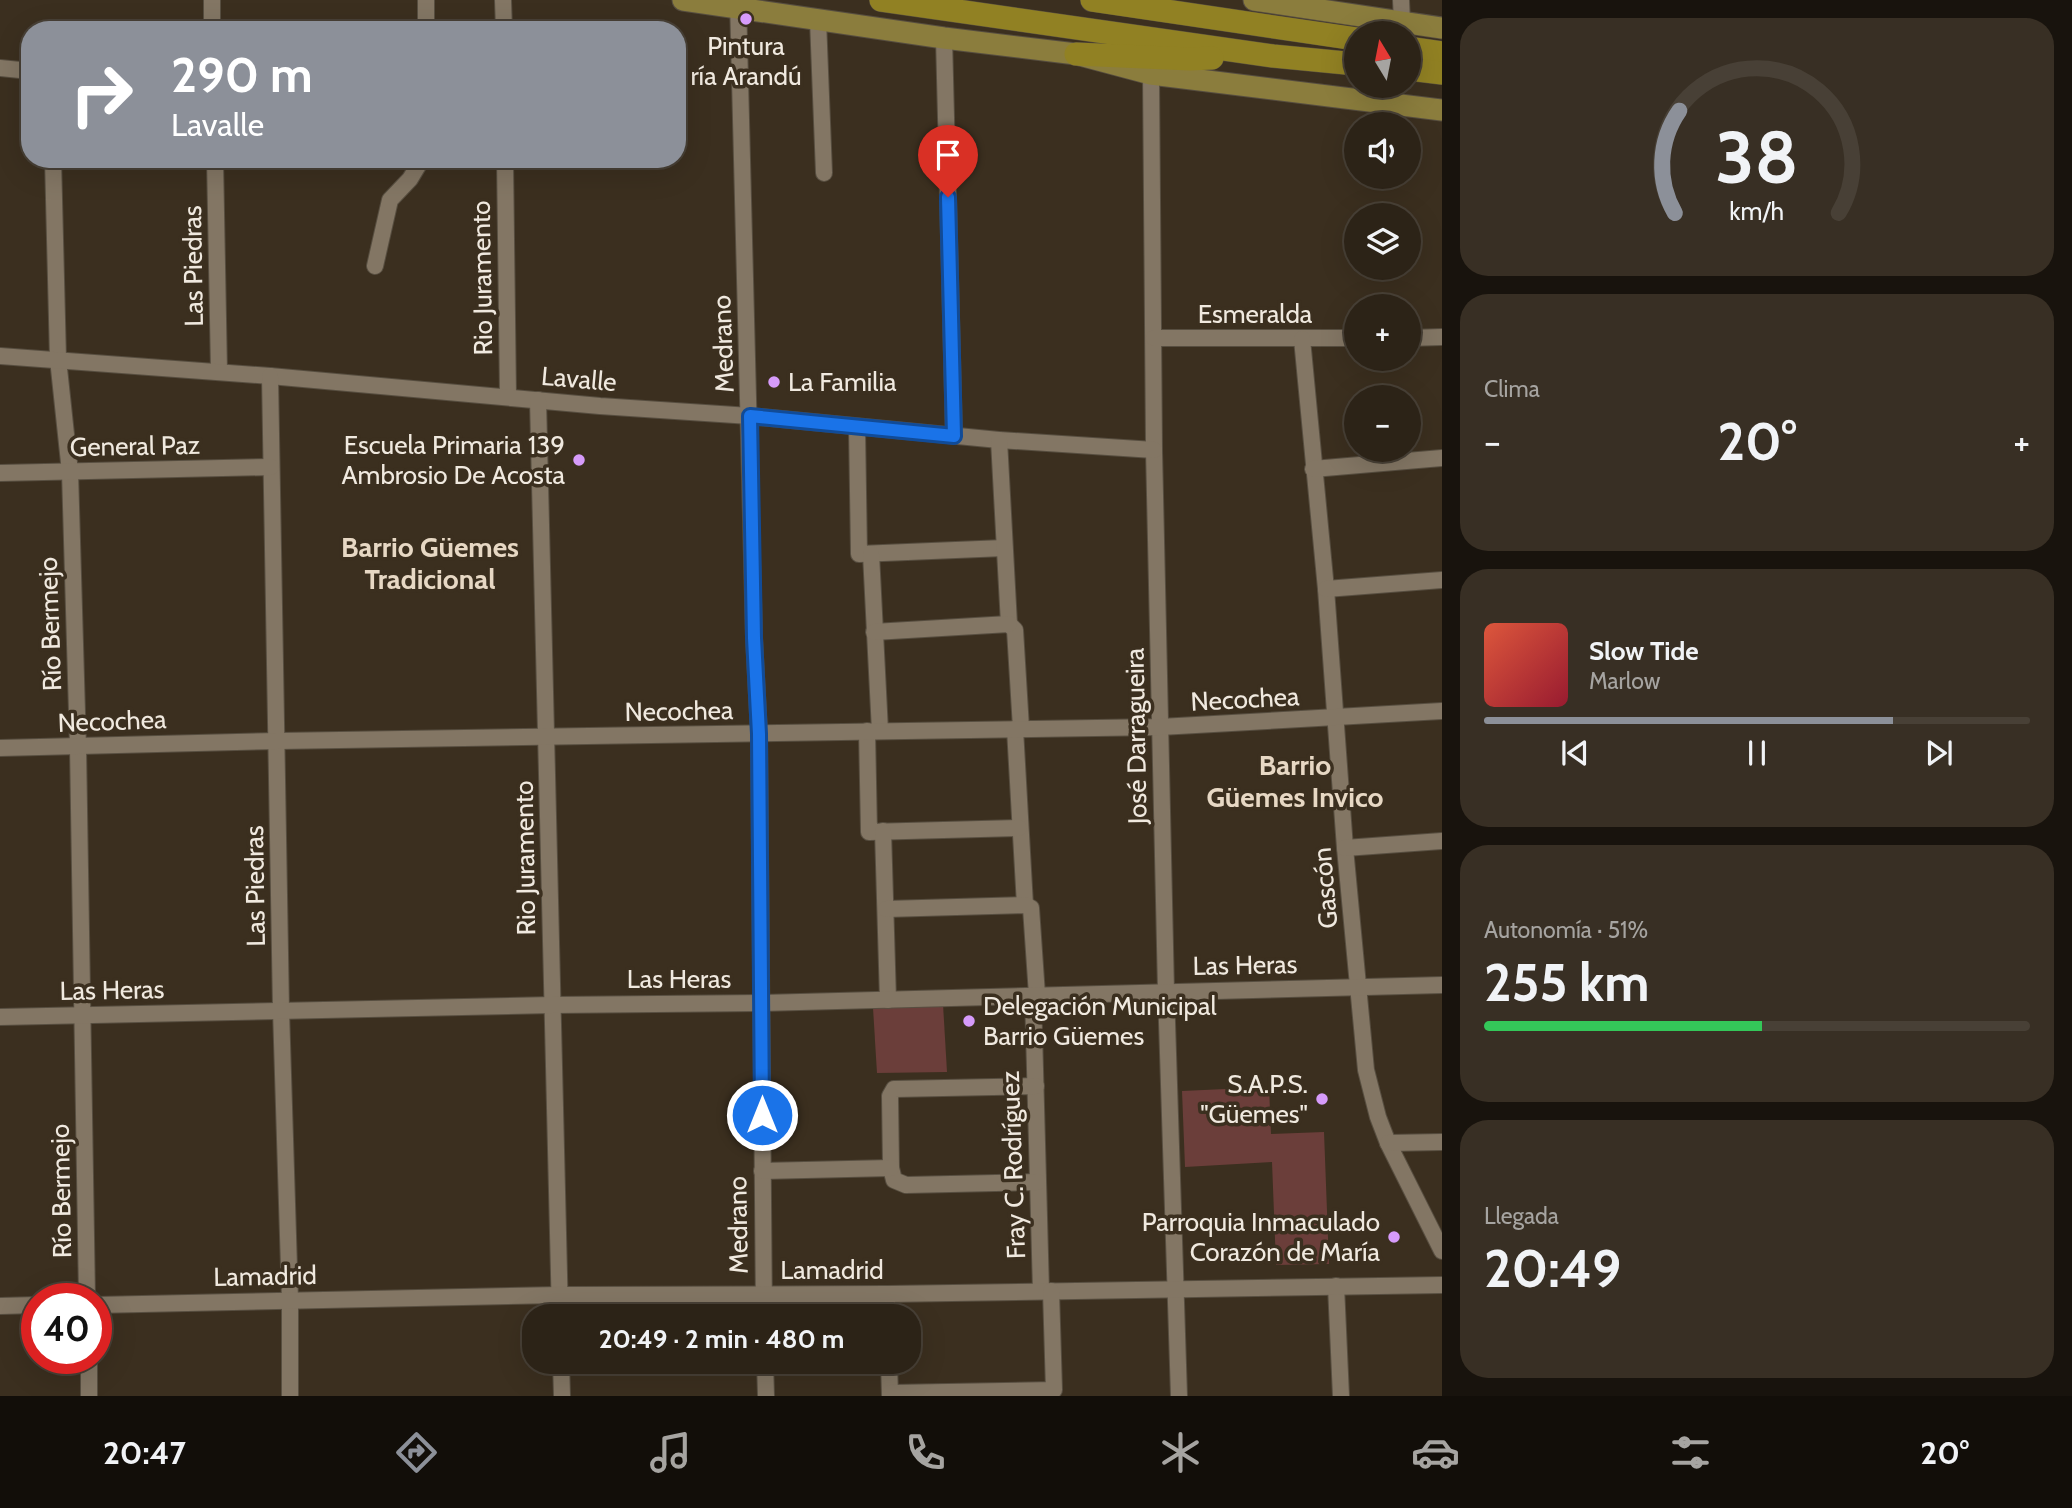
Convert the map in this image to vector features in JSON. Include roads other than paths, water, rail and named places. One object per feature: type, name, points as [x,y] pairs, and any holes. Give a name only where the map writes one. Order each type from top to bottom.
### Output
[{"type":"highway","points":[[881,0],[1273,56],[1344,63]]},
{"type":"highway","points":[[1092,0],[1252,11]]},
{"type":"highway","points":[[1162,0],[1252,11],[1344,36]]},
{"type":"highway","points":[[1421,50],[1442,53]]},
{"type":"highway","points":[[1076,54],[1190,60],[1273,56]]},
{"type":"highway","points":[[1421,70],[1442,73]]},
{"type":"main road","points":[[683,0],[738,3],[818,20],[1076,54],[1151,74],[1442,110]]},
{"type":"main road","points":[[1252,11],[1388,21]]},
{"type":"main road","points":[[1421,24],[1442,27]]},
{"type":"street","points":[[212,0],[212,21]]},
{"type":"street","points":[[426,0],[426,21]]},
{"type":"street","points":[[503,0],[504,21]]},
{"type":"street","points":[[1401,0],[1402,21]]},
{"type":"street","name":"Medrano","points":[[738,3],[754,638],[759,734],[764,1304]]},
{"type":"street","points":[[818,20],[824,173]]},
{"type":"street","points":[[944,38],[954,436]]},
{"type":"street","points":[[0,68],[21,70]]},
{"type":"street","name":"José Darragueira","points":[[1151,74],[1154,450],[1166,991],[1179,1396]]},
{"type":"street","name":"Río Bermejo","points":[[53,168],[58,359],[70,472],[88,1283]]},
{"type":"street","name":"Las Piedras","points":[[215,168],[219,372]]},
{"type":"street","points":[[375,267],[390,200],[417,168]]},
{"type":"street","name":"Rio Juramento","points":[[505,168],[508,397]]},
{"type":"street","points":[[1421,338],[1442,337]]},
{"type":"street","name":"Esmeralda","points":[[1154,338],[1344,338]]},
{"type":"street","name":"Gascón","points":[[1302,339],[1326,589],[1345,848],[1366,1070],[1388,1143],[1442,1251]]},
{"type":"street","name":"Lavalle","points":[[0,356],[750,416],[999,440],[1154,450]]},
{"type":"street","name":"Las Piedras","points":[[270,376],[290,1396]]},
{"type":"street","name":"Rio Juramento","points":[[538,400],[559,1304]]},
{"type":"street","points":[[857,428],[859,554],[1004,548]]},
{"type":"street","points":[[886,909],[1024,905],[1019,828],[1015,630],[1009,624],[999,440]]},
{"type":"street","points":[[1313,469],[1442,458]]},
{"type":"street","name":"General Paz","points":[[0,473],[271,467]]},
{"type":"street","points":[[870,554],[874,632],[874,731],[869,832],[1019,828]]},
{"type":"street","points":[[1326,589],[1442,580]]},
{"type":"street","points":[[874,632],[1009,624]]},
{"type":"street","name":"Necochea","points":[[0,748],[1160,727],[1442,711]]},
{"type":"street","points":[[883,831],[888,1000]]},
{"type":"street","points":[[1345,848],[1442,841]]},
{"type":"street","name":"Fray C. Rodríguez","points":[[890,1395],[1054,1390],[1038,1182],[1031,908],[1024,905]]},
{"type":"street","name":"Las Heras","points":[[0,1017],[761,1003],[1442,985]]},
{"type":"street","points":[[1035,1086],[894,1089],[890,1096],[891,1168],[894,1180],[906,1185],[1038,1182]]},
{"type":"street","points":[[1388,1143],[1442,1142]]},
{"type":"street","points":[[762,1171],[891,1168]]},
{"type":"street","name":"Lamadrid","points":[[112,1304],[559,1295],[887,1294],[1442,1285]]},
{"type":"street","points":[[1336,1286],[1340,1396]]},
{"type":"street","points":[[887,1294],[887,1304]]},
{"type":"street","points":[[0,1306],[21,1305]]},
{"type":"street","points":[[89,1374],[89,1396]]},
{"type":"street","points":[[561,1374],[562,1396]]},
{"type":"street","points":[[765,1374],[766,1396]]},
{"type":"street","points":[[889,1374],[890,1395]]},
{"type":"place","name":"Pintura ría Arandú","points":[[746,19]]},
{"type":"place","name":"La Familia","points":[[774,382]]},
{"type":"place","name":"Escuela Primaria 139 Ambrosio De Acosta","points":[[579,460]]},
{"type":"place","name":"Delegación Municipal Barrio Güemes","points":[[969,1021]]},
{"type":"place","name":"S.A.P.S. \"Güemes\"","points":[[1322,1099]]},
{"type":"place","name":"Parroquia Inmaculado Corazón de María","points":[[1394,1237]]},
{"type":"district","name":"Barrio Güemes Tradicional","points":[[430,563]]},
{"type":"district","name":"Barrio Güemes Invico","points":[[1295,781]]}]
